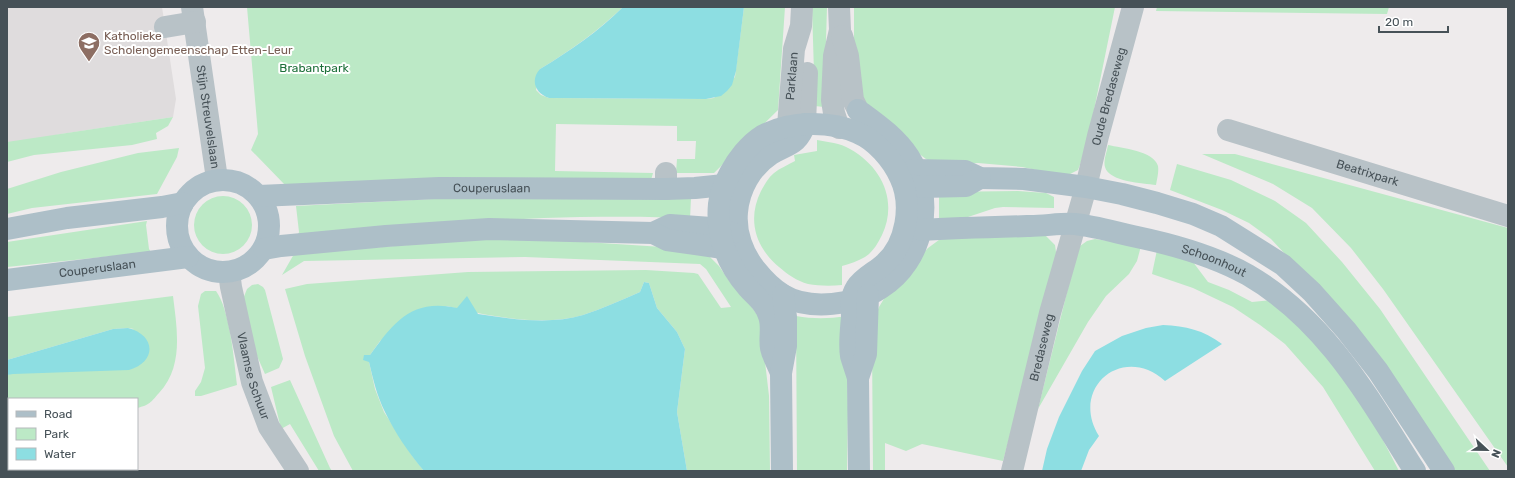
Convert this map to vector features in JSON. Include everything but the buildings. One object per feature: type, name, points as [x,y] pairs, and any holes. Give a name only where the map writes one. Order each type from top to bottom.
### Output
[{"type":"main road","points":[[727,237],[770,285],[784,295],[795,300],[822,304],[835,304],[860,298],[881,288],[906,264],[914,252],[921,230],[924,203],[913,180],[910,159],[894,138],[858,110]]},
{"type":"main road","points":[[781,373],[771,348],[772,327],[770,316],[764,303],[749,289],[730,264],[727,237],[719,203],[724,185],[733,167],[751,145],[762,136],[797,125],[819,124],[857,132],[881,150],[893,164],[900,177],[913,180],[965,171],[980,178],[1024,179],[1086,187],[1122,194],[1193,214],[1222,226],[1283,265],[1312,292],[1346,330],[1378,371],[1444,471]]},
{"type":"main road","points":[[727,237],[736,223],[740,196],[749,176],[762,161],[795,142],[802,134],[797,125]]},
{"type":"main road","points":[[233,180],[248,186],[259,196],[267,208],[270,222],[269,236],[264,249],[254,260],[243,268],[230,272],[214,272],[200,266],[188,257],[180,245],[177,231],[178,216],[183,203],[197,187],[206,182],[233,180]]},
{"type":"main road","points":[[859,471],[858,378],[851,355],[860,298],[856,288],[860,282],[884,264],[898,244],[904,230],[907,217],[907,203],[913,180]]},
{"type":"main road","name":"Couperuslaan","points":[[259,196],[439,188],[666,181],[695,188],[724,185]]},
{"type":"main road","points":[[7,229],[67,218],[162,207],[183,203]]},
{"type":"main road","name":"Schoonhout","points":[[921,230],[1075,224],[1148,240],[1194,252],[1222,262],[1248,275],[1280,297],[1311,325],[1339,355],[1363,389],[1415,471]]},
{"type":"main road","points":[[264,249],[386,236],[490,229],[652,233],[667,240],[727,237]]},
{"type":"main road","name":"Couperuslaan","points":[[7,280],[188,257]]},
{"type":"main road","points":[[782,471],[781,373],[786,346],[784,295]]},
{"type":"street","points":[[839,7],[840,30],[848,56],[853,100],[858,110]]},
{"type":"street","name":"Oude Bredaseweg","points":[[1075,224],[1133,7]]},
{"type":"street","points":[[165,27],[194,15]]},
{"type":"street","name":"Stijn Streuvelslaan","points":[[194,15],[217,180]]},
{"type":"street","name":"Parklaan","points":[[797,125],[807,49],[802,17]]},
{"type":"street","points":[[839,128],[834,113],[832,100],[834,56],[840,30]]},
{"type":"street","name":"Beatrixpark","points":[[1228,130],[1508,216]]},
{"type":"street","name":"Bredaseweg","points":[[1012,471],[1050,313],[1075,224]]},
{"type":"street","name":"Vlaamse Schuur","points":[[230,272],[231,287],[252,382],[269,427],[298,471]]},
{"type":"shaded area","name":"Katholieke Scholengemeenschap Etten-Leur","points":[[7,7],[162,7],[176,99],[173,117],[61,134],[7,145]]},
{"type":"green space","name":"Brabantpark","points":[[247,7],[623,7],[583,40],[540,69],[536,90],[541,95],[549,98],[706,99],[714,98],[735,77],[744,7],[785,7],[778,110],[714,173],[676,173],[677,159],[695,159],[696,141],[677,141],[677,126],[556,124],[555,171],[653,173],[651,180],[286,186],[251,150],[258,134]]},
{"type":"green space","points":[[812,7],[827,7],[824,107],[815,106]]},
{"type":"green space","points":[[854,7],[1115,7],[1093,115],[1078,170],[1066,176],[1022,167],[978,163],[954,164],[930,162],[873,113],[857,89],[854,50]]},
{"type":"green space","points":[[1157,7],[1389,7],[1387,14],[1156,11]]},
{"type":"green space","points":[[173,117],[168,126],[156,133],[157,139],[132,145],[34,155],[7,162],[7,142]]},
{"type":"green space","points":[[817,140],[842,145],[861,156],[871,165],[878,175],[884,186],[887,198],[887,222],[882,235],[868,255],[857,261],[842,266],[842,285],[825,286],[808,284],[792,277],[782,270],[764,251],[759,242],[754,222],[757,201],[767,181],[776,171],[795,161],[794,155],[817,151]]},
{"type":"green space","points":[[1108,145],[1137,151],[1155,161],[1158,166],[1156,185],[1119,179],[1108,172],[1104,162]]},
{"type":"green space","points":[[179,148],[177,157],[157,194],[32,208],[7,214],[7,189],[61,172],[138,153]]},
{"type":"green space","points":[[1202,154],[1235,154],[1508,228],[1508,467],[1383,289],[1351,248],[1312,208],[1273,184]]},
{"type":"green space","points":[[1177,164],[1231,180],[1275,201],[1306,223],[1342,262],[1380,309],[1490,471],[1451,471],[1300,270],[1271,239],[1249,223],[1222,210],[1170,190]]},
{"type":"green space","points":[[1018,191],[1046,193],[1054,197],[1054,208],[1003,207],[995,208],[962,219],[939,220],[939,192]]},
{"type":"green space","points":[[217,196],[229,196],[244,204],[252,219],[252,231],[244,246],[229,254],[217,254],[202,246],[194,231],[194,219],[202,204]]},
{"type":"green space","points":[[472,197],[691,198],[690,219],[662,217],[545,218],[439,224],[298,235],[299,232],[296,206]]},
{"type":"green space","points":[[147,221],[146,225],[149,249],[151,252],[7,267],[7,242]]},
{"type":"green space","points":[[1045,235],[1055,245],[1057,259],[1003,461],[922,444],[906,451],[885,443],[885,471],[873,471],[872,344],[874,320],[885,297],[928,248],[943,237]]},
{"type":"green space","points":[[509,237],[693,249],[708,255],[719,266],[760,319],[769,396],[770,471],[687,471],[677,412],[685,349],[677,332],[657,308],[649,283],[644,282],[640,292],[590,313],[568,318],[551,320],[515,319],[447,306],[380,341],[370,355],[369,362],[375,389],[384,412],[413,457],[424,471],[353,471],[334,436],[305,356],[285,289],[307,284],[468,272],[646,270],[698,274],[721,308],[731,307],[706,269],[700,264],[525,257],[304,261],[282,275],[294,254]]},
{"type":"green space","points":[[1095,239],[1141,246],[1137,261],[1129,274],[1106,296],[1088,322],[1038,409],[1071,276],[1080,246],[1087,241]]},
{"type":"green space","points":[[1157,250],[1190,258],[1208,282],[1229,290],[1252,302],[1272,300],[1306,328],[1371,417],[1399,471],[1375,471],[1323,387],[1285,344],[1233,307],[1193,288],[1152,274]]},
{"type":"green space","points":[[258,284],[265,290],[283,359],[279,368],[265,374],[253,347],[243,299],[247,289],[252,285]]},
{"type":"green space","points":[[205,291],[216,291],[225,310],[231,336],[237,385],[201,396],[195,396],[195,391],[201,382],[205,368],[198,306],[201,294]]},
{"type":"green space","points":[[173,296],[177,347],[172,371],[167,382],[150,403],[138,408],[138,398],[8,398],[7,426],[7,375],[134,329],[113,329],[7,360],[7,317]]},
{"type":"green space","points":[[796,316],[808,318],[833,318],[846,316],[848,409],[847,471],[797,471]]},
{"type":"green space","points":[[290,380],[332,471],[319,471],[290,424],[281,429],[271,387]]},
{"type":"water","points":[[623,7],[744,7],[736,71],[732,85],[721,96],[706,99],[549,98],[537,90],[535,77],[540,69],[584,40]]},
{"type":"water","points":[[644,282],[649,283],[657,308],[677,332],[685,349],[677,412],[687,471],[424,471],[393,428],[377,394],[369,362],[363,360],[364,355],[370,355],[387,332],[396,323],[406,315],[428,306],[457,308],[467,296],[478,314],[504,318],[557,320],[590,313],[640,292]]},
{"type":"water","points":[[1163,325],[1179,326],[1201,332],[1222,344],[1165,381],[1149,370],[1133,367],[1118,369],[1105,376],[1096,387],[1091,402],[1092,418],[1099,436],[1089,450],[1081,471],[1042,471],[1047,449],[1059,417],[1082,371],[1095,351],[1122,336],[1146,328]]},
{"type":"water","points":[[128,328],[137,331],[144,336],[150,349],[145,361],[129,370],[7,375],[7,360],[113,329]]},
{"type":"place","name":"Katholieke Scholengemeenschap Etten-Leur","points":[[89,62]]}]
